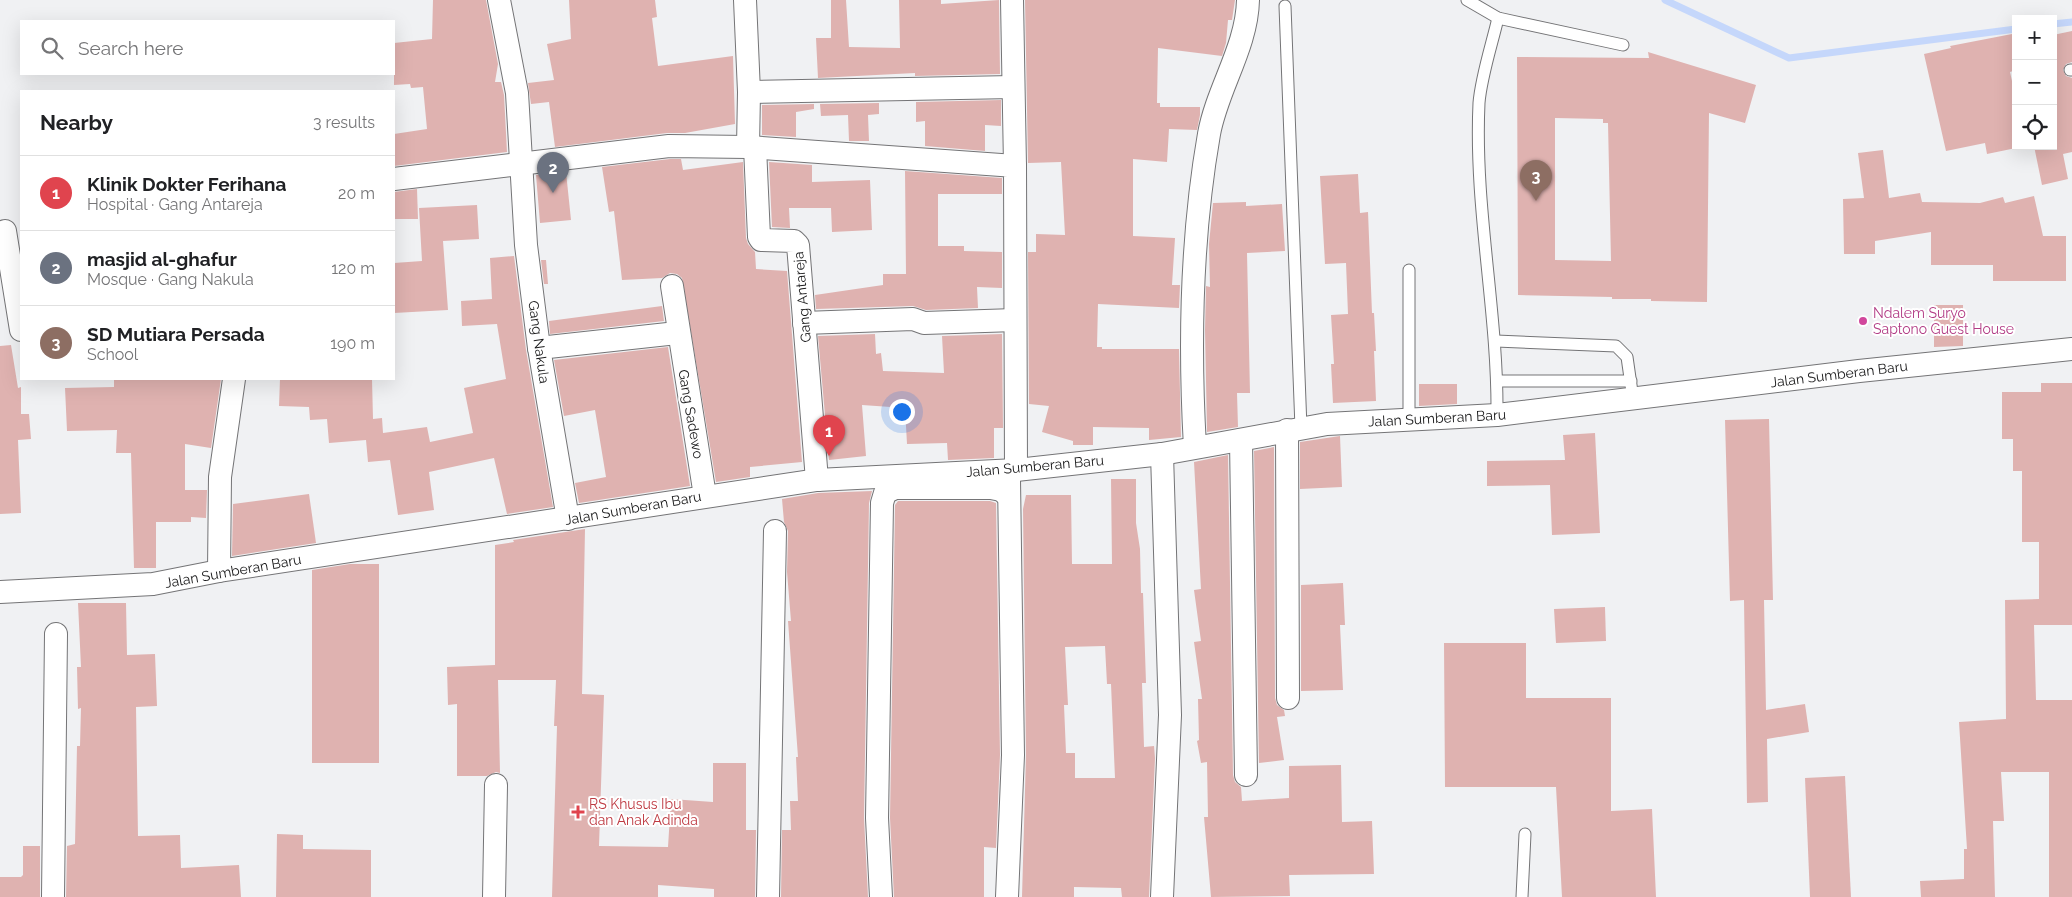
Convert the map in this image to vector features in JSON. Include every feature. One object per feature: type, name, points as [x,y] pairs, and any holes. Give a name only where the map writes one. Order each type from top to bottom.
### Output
[{"type":"street","name":"Gang Nakula","points":[[499,0],[517,93],[526,245],[539,348],[568,520]]},
{"type":"street","points":[[745,0],[751,147]]},
{"type":"street","points":[[1007,897],[1013,755],[1010,502],[1008,496],[1012,470],[1015,320],[1012,0]]},
{"type":"street","points":[[1195,448],[1191,290],[1202,180],[1209,132],[1240,42],[1247,16],[1248,0]]},
{"type":"street","points":[[749,92],[1013,87]]},
{"type":"street","points":[[395,179],[520,162],[669,146],[751,147],[1015,166]]},
{"type":"street","name":"Gang Antareja","points":[[751,147],[759,238],[761,240],[794,241],[798,245],[817,480]]},
{"type":"street","points":[[9,230],[20,322]]},
{"type":"street","name":"Gang Sadewo","points":[[672,286],[677,333],[705,496]]},
{"type":"street","points":[[804,324],[913,319],[924,323],[1015,320]]},
{"type":"street","points":[[539,348],[677,333]]},
{"type":"street","name":"Jalan Sumberan Baru","points":[[0,592],[153,584],[219,571],[568,520],[705,496],[817,480],[1012,470],[1162,454],[1328,424],[1497,415],[1632,389],[1859,371],[2072,349]]},
{"type":"street","points":[[219,571],[220,477],[234,380]]},
{"type":"street","points":[[1288,698],[1294,429]]},
{"type":"street","points":[[1241,440],[1246,775]]},
{"type":"street","points":[[1162,454],[1170,715],[1162,897]]},
{"type":"street","points":[[881,897],[877,818],[882,503],[885,493],[895,488],[991,488],[1008,496]]},
{"type":"street","points":[[768,897],[775,532]]},
{"type":"street","points":[[53,897],[56,634]]},
{"type":"street","points":[[494,897],[496,785]]},
{"type":"lane","points":[[1467,0],[1498,18],[1623,45]]},
{"type":"lane","points":[[1285,6],[1294,429]]},
{"type":"lane","points":[[1497,415],[1496,341],[1480,207],[1479,110],[1498,18]]},
{"type":"lane","points":[[1409,270],[1409,420]]},
{"type":"lane","points":[[1496,341],[1616,346],[1627,357],[1632,389],[1497,384]]},
{"type":"lane","points":[[1522,897],[1524,834]]},
{"type":"building","points":[[433,0],[486,0],[498,64],[495,82],[501,82],[504,95],[507,152],[395,166],[395,134],[427,129],[423,87],[411,88],[410,84],[394,85],[395,43],[432,39]]},
{"type":"building","points":[[569,0],[655,0],[657,17],[652,18],[658,66],[733,56],[735,124],[685,133],[667,133],[555,147],[549,102],[531,104],[528,83],[554,80],[547,44],[571,39]]},
{"type":"building","points":[[831,0],[846,0],[849,47],[900,48],[899,0],[941,0],[941,4],[999,0],[1000,74],[915,76],[915,73],[818,78],[816,38],[831,38]]},
{"type":"building","points":[[1025,0],[1235,0],[1232,20],[1228,20],[1226,43],[1222,56],[1158,48],[1157,103],[1160,103],[1160,107],[1200,107],[1197,130],[1169,129],[1167,162],[1133,159],[1133,236],[1175,238],[1172,285],[1180,285],[1179,308],[1098,304],[1097,347],[1102,347],[1102,349],[1179,349],[1181,437],[1149,440],[1149,428],[1093,427],[1093,445],[1073,445],[1073,441],[1042,432],[1049,406],[1029,404],[1028,252],[1036,252],[1036,234],[1065,235],[1061,162],[1028,163]]},
{"type":"building","points":[[2072,31],[2072,62],[2066,64],[2063,70],[2066,76],[2072,78],[2072,152],[2063,154],[2068,179],[2042,185],[2035,150],[2057,150],[2057,34]]},
{"type":"building","points":[[2012,34],[2012,71],[2010,72],[2012,81],[2012,149],[1987,154],[1985,143],[1946,151],[1924,54],[1951,48],[1950,46]]},
{"type":"building","points":[[1648,52],[1756,85],[1745,123],[1709,113],[1707,302],[1518,295],[1517,57],[1649,58]],"holes":[[[1555,118],[1603,119],[1603,123],[1608,123],[1611,261],[1555,260]]]},
{"type":"building","points":[[1001,100],[1001,126],[985,125],[985,151],[925,146],[925,121],[916,122],[916,102]]},
{"type":"building","points":[[879,103],[879,114],[868,115],[869,141],[849,141],[848,115],[821,116],[820,104]]},
{"type":"building","points":[[814,104],[814,109],[796,112],[796,137],[762,135],[762,105]]},
{"type":"building","points":[[1883,150],[1889,198],[1920,193],[1922,202],[1980,203],[2003,197],[2005,203],[2034,196],[2043,236],[2066,236],[2066,281],[1993,281],[1993,265],[1931,265],[1931,232],[1875,241],[1875,254],[1844,254],[1843,199],[1864,198],[1858,153]]},
{"type":"building","points":[[681,159],[683,170],[743,162],[746,238],[748,244],[755,252],[756,269],[787,271],[802,462],[750,467],[750,477],[716,482],[682,278],[677,274],[670,273],[662,278],[622,280],[614,211],[609,212],[602,167]]},
{"type":"building","points":[[769,162],[812,165],[812,182],[870,180],[872,230],[832,232],[831,208],[789,208],[790,228],[772,227]]},
{"type":"building","points":[[905,171],[1002,178],[1002,194],[938,194],[938,246],[964,246],[964,251],[1002,252],[1002,288],[977,287],[978,308],[926,310],[913,306],[816,309],[815,295],[883,285],[883,274],[906,274]]},
{"type":"building","points":[[566,172],[571,220],[540,223],[536,175]]},
{"type":"building","points":[[1358,174],[1360,213],[1368,212],[1372,313],[1374,313],[1376,351],[1374,351],[1376,401],[1333,403],[1331,364],[1334,364],[1331,315],[1348,314],[1346,263],[1325,264],[1320,176]]},
{"type":"building","points":[[417,189],[418,219],[395,219],[395,192]]},
{"type":"building","points":[[1246,202],[1246,206],[1282,204],[1285,251],[1247,253],[1250,393],[1237,393],[1238,427],[1207,432],[1206,286],[1210,287],[1209,244],[1213,203]]},
{"type":"building","points":[[477,205],[479,239],[443,241],[448,310],[395,313],[395,263],[422,261],[419,208]]},
{"type":"building","points":[[514,256],[526,350],[553,507],[507,514],[494,458],[429,472],[434,510],[398,515],[390,460],[368,462],[366,440],[329,443],[327,419],[310,420],[309,407],[279,406],[280,380],[372,380],[373,419],[382,418],[383,433],[427,427],[430,442],[473,433],[464,388],[506,379],[497,324],[462,326],[461,301],[492,299],[490,258]]},
{"type":"building","points":[[541,260],[546,260],[548,284],[544,284]]},
{"type":"building","points":[[1934,305],[1963,305],[1963,346],[1934,347]]},
{"type":"building","points":[[662,306],[664,321],[550,334],[549,321]]},
{"type":"building","points":[[875,334],[876,354],[881,353],[883,371],[944,373],[942,336],[1002,334],[1003,428],[994,428],[994,458],[948,460],[947,443],[907,444],[905,408],[862,405],[866,456],[829,460],[818,336]]},
{"type":"building","points":[[11,345],[18,388],[21,387],[21,414],[29,414],[31,439],[18,440],[21,513],[0,514],[0,346]]},
{"type":"building","points":[[668,347],[690,486],[579,503],[575,483],[606,477],[595,410],[564,416],[554,360]]},
{"type":"building","points":[[114,380],[221,380],[211,448],[185,444],[185,490],[207,490],[206,518],[191,517],[191,522],[156,522],[156,568],[134,568],[131,453],[116,453],[117,430],[67,431],[65,388],[114,387]]},
{"type":"building","points":[[2041,383],[2072,383],[2072,625],[2034,625],[2036,700],[2072,700],[2072,897],[2049,897],[2049,772],[2001,772],[2004,821],[1993,821],[1995,897],[1921,897],[1920,881],[1964,879],[1964,849],[1967,849],[1959,722],[2006,719],[2005,600],[2039,599],[2039,542],[2022,542],[2022,471],[2013,471],[2013,439],[2002,439],[2002,392],[2041,392]]},
{"type":"building","points":[[1419,384],[1457,384],[1457,404],[1419,406]]},
{"type":"building","points":[[1769,419],[1773,600],[1764,600],[1766,710],[1805,704],[1809,732],[1767,739],[1768,802],[1747,803],[1744,600],[1730,601],[1725,420]]},
{"type":"building","points":[[1595,433],[1600,533],[1552,535],[1550,485],[1487,486],[1487,461],[1565,460],[1563,435]]},
{"type":"building","points":[[1340,436],[1342,487],[1300,489],[1300,442]]},
{"type":"building","points":[[1274,447],[1275,698],[1277,705],[1284,710],[1285,716],[1277,717],[1284,760],[1259,763],[1254,451]]},
{"type":"building","points":[[1228,455],[1233,775],[1235,782],[1241,787],[1242,801],[1289,798],[1289,766],[1341,765],[1342,822],[1372,821],[1374,874],[1289,875],[1290,896],[1211,897],[1204,817],[1208,817],[1207,762],[1201,763],[1197,741],[1199,740],[1198,699],[1202,699],[1194,642],[1201,641],[1194,590],[1201,589],[1194,462]]},
{"type":"building","points":[[1111,479],[1136,479],[1136,523],[1140,549],[1141,593],[1143,593],[1146,683],[1142,683],[1144,747],[1154,746],[1155,758],[1149,897],[1122,897],[1121,888],[1074,887],[1074,897],[1022,897],[1026,755],[1023,509],[1026,495],[1071,495],[1072,564],[1112,564]],"holes":[[[1105,646],[1107,684],[1111,684],[1115,778],[1075,778],[1075,753],[1066,753],[1064,705],[1068,705],[1065,647]]]},
{"type":"building","points":[[872,491],[869,503],[864,818],[868,897],[781,897],[782,830],[791,830],[790,801],[798,801],[796,757],[798,757],[788,621],[791,621],[787,572],[788,531],[784,522],[782,499],[818,493]]},
{"type":"building","points":[[309,494],[316,543],[232,556],[233,504]]},
{"type":"building","points":[[898,501],[990,501],[996,503],[1000,755],[996,848],[984,847],[984,897],[894,897],[890,818],[895,505]]},
{"type":"building","points":[[585,529],[582,694],[604,695],[599,846],[668,847],[671,799],[713,802],[713,763],[746,763],[746,830],[756,830],[755,897],[714,897],[714,889],[658,885],[658,897],[552,897],[557,726],[554,726],[556,680],[498,680],[500,773],[496,772],[487,776],[457,776],[457,704],[448,705],[447,667],[495,665],[495,545],[514,542],[513,540]]},
{"type":"building","points":[[350,564],[379,564],[379,763],[312,763],[312,570]]},
{"type":"building","points":[[1343,583],[1345,625],[1340,625],[1343,690],[1301,691],[1301,585]]},
{"type":"building","points":[[78,603],[126,603],[127,655],[155,654],[157,706],[136,707],[138,836],[180,835],[181,868],[239,865],[241,897],[66,897],[67,846],[75,844],[77,746],[80,746],[81,708],[78,709],[77,667],[81,667]]},
{"type":"building","points":[[1605,607],[1606,641],[1556,643],[1554,609]]},
{"type":"building","points":[[1444,643],[1526,643],[1526,698],[1611,698],[1611,811],[1652,809],[1656,897],[1562,897],[1556,787],[1445,787]]},
{"type":"building","points":[[1845,776],[1851,897],[1810,897],[1805,778]]},
{"type":"building","points":[[277,834],[303,835],[303,849],[371,850],[371,897],[276,897]]},
{"type":"building","points":[[23,846],[40,846],[40,897],[0,897],[0,877],[21,877],[23,875]]},
{"type":"waterway","points":[[1665,0],[1789,58],[2012,30]]},
{"type":"waterway","points":[[2057,24],[2072,22]]},
{"type":"place","name":"masjid al-ghafur","points":[[553,193]]},
{"type":"place","name":"SD Mutiara Persada","points":[[1536,201]]},
{"type":"place","name":"Ndalem Suryo Saptono Guest House","points":[[1863,321]]},
{"type":"place","name":"Klinik Dokter Ferihana","points":[[829,456]]},
{"type":"place","name":"RS Khusus Ibu dan Anak Adinda","points":[[578,812]]}]
